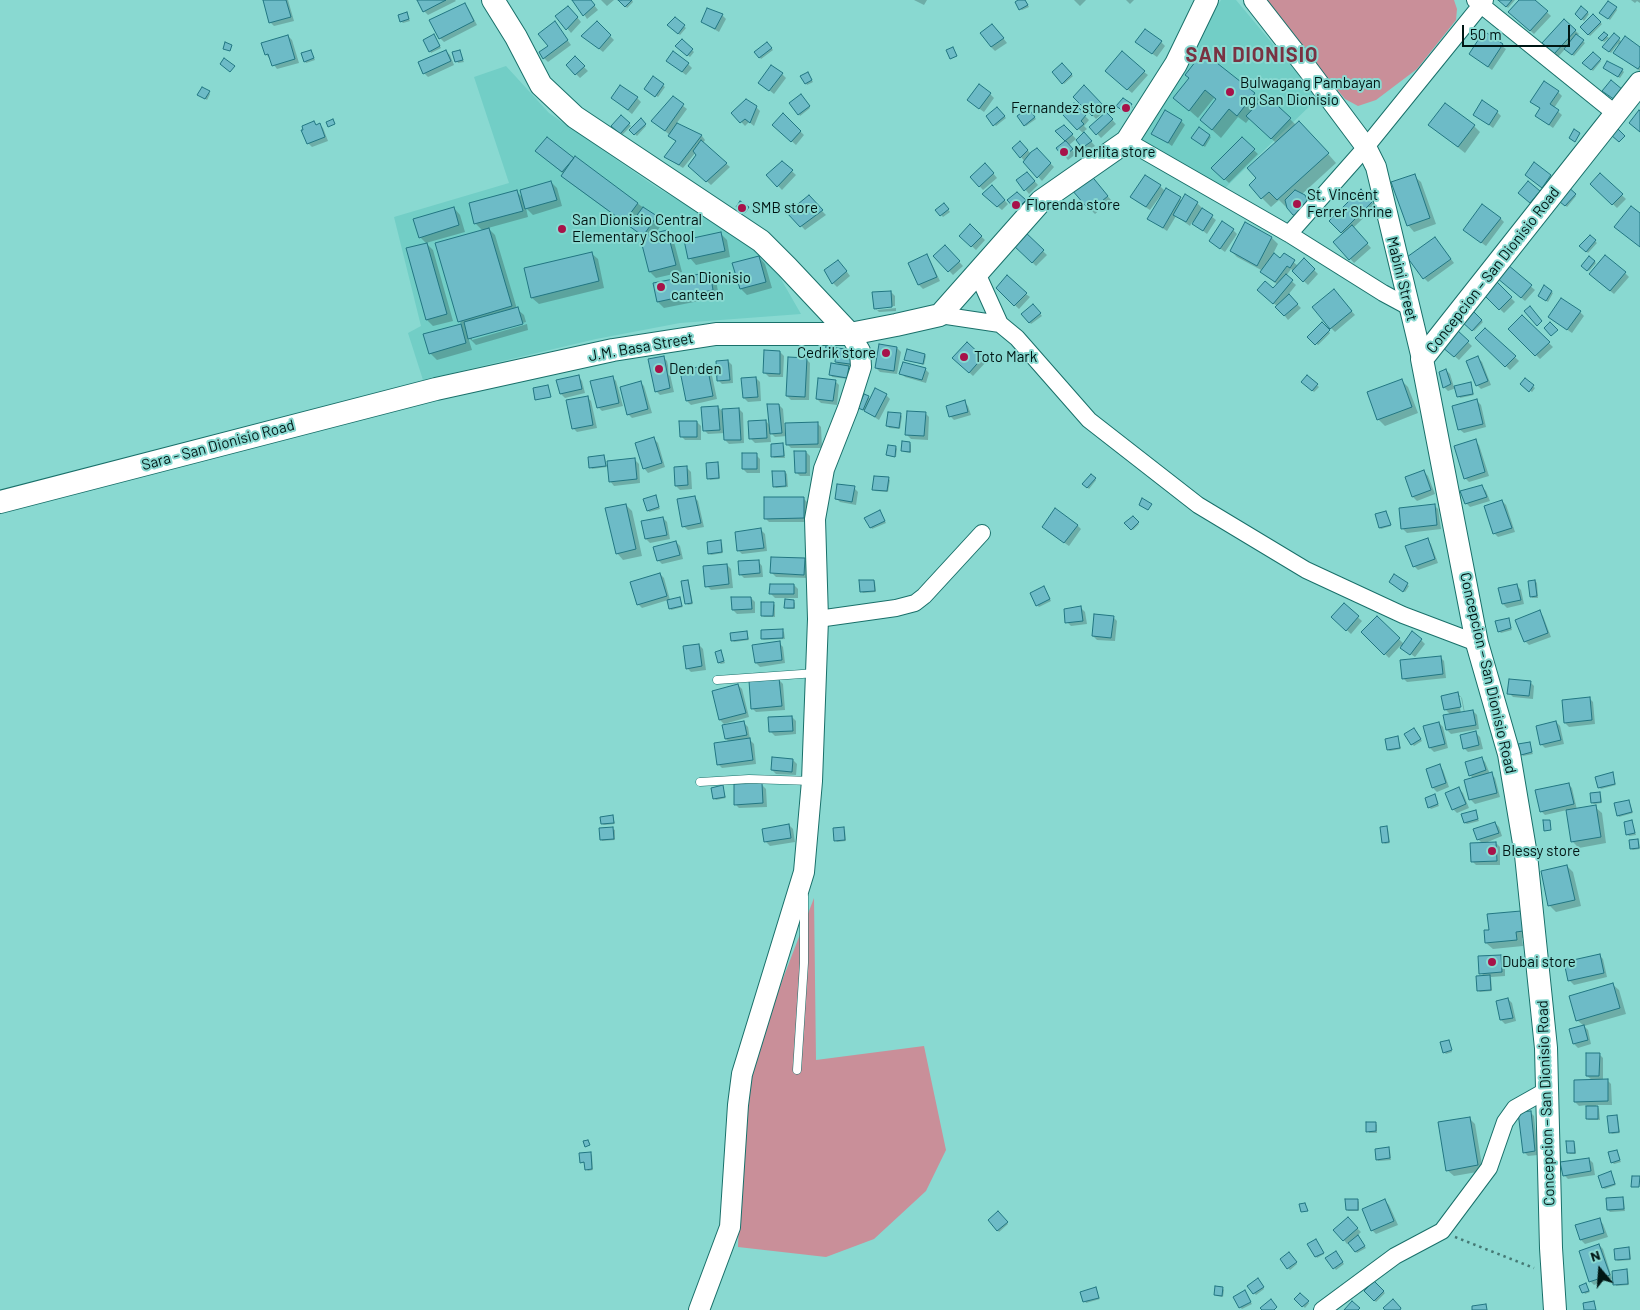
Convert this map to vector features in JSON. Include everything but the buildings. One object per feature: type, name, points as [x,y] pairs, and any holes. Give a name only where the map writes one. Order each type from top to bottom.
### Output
[{"type":"main road","points":[[493,0],[516,36],[541,85],[575,117],[761,241],[788,267],[850,334],[940,314],[1041,202],[1127,141],[1176,64],[1207,0]]},
{"type":"main road","name":"Concepcion – San Dionisio Road","points":[[1555,1310],[1550,1248],[1546,1048],[1526,856],[1508,754],[1477,643],[1422,359],[1640,83]]},
{"type":"main road","name":"J.M. Basa Street","points":[[436,389],[613,350],[716,334],[850,334]]},
{"type":"main road","name":"Sara - San Dionisio Road","points":[[0,502],[436,389]]},
{"type":"street","name":"Mabini Street","points":[[1254,0],[1366,147],[1376,167],[1422,359]]},
{"type":"street","points":[[1289,234],[1366,147],[1480,2],[1616,114]]},
{"type":"street","points":[[1127,141],[1289,234],[1383,293],[1409,307]]},
{"type":"street","points":[[977,273],[1000,324],[1017,338],[1089,420],[1198,505],[1306,570],[1403,614],[1477,643]]},
{"type":"street","points":[[940,314],[1000,324]]},
{"type":"street","points":[[699,1310],[730,1227],[742,1074],[804,872],[812,781],[818,619],[815,519],[824,469],[848,408],[861,367],[860,351],[850,334]]},
{"type":"street","points":[[818,619],[896,608],[915,603],[924,596],[982,533]]},
{"type":"street","points":[[1322,1310],[1395,1256],[1442,1231],[1490,1168],[1505,1122],[1515,1108],[1547,1090]]},
{"type":"lane","points":[[717,680],[816,673]]},
{"type":"lane","points":[[700,782],[749,779],[812,781]]},
{"type":"lane","points":[[797,1070],[804,963],[804,872]]},
{"type":"path","points":[[1442,1231],[1552,1275]]},
{"type":"shaded area","points":[[1221,0],[1236,0],[1318,98],[1224,189],[1137,140]]},
{"type":"shaded area","points":[[1263,0],[1454,0],[1457,9],[1456,20],[1417,69],[1376,100],[1358,106],[1345,99]]},
{"type":"shaded area","name":"San Dionisio Central Elementary School","points":[[506,66],[549,113],[656,187],[748,241],[778,274],[801,314],[680,323],[596,339],[423,380],[408,333],[421,326],[394,217],[509,183],[474,77]]},
{"type":"shaded area","points":[[814,898],[816,1060],[924,1046],[946,1150],[926,1191],[874,1239],[826,1257],[738,1247],[743,1095],[767,1020]]},
{"type":"place","name":"Bulwagang Pambayan ng San Dionisio","points":[[1230,92]]},
{"type":"place","name":"Fernandez store","points":[[1126,108]]},
{"type":"place","name":"Merlita store","points":[[1064,152]]},
{"type":"place","name":"St. Vincent Ferrer Shrine","points":[[1297,204]]},
{"type":"place","name":"Florenda store","points":[[1016,205]]},
{"type":"place","name":"SMB store","points":[[742,208]]},
{"type":"place","name":"San Dionisio Central Elementary School","points":[[562,229]]},
{"type":"place","name":"San Dionisio canteen","points":[[661,287]]},
{"type":"place","name":"Cedrik store","points":[[886,353]]},
{"type":"place","name":"Toto Mark","points":[[964,357]]},
{"type":"place","name":"Den den","points":[[659,369]]},
{"type":"place","name":"Blessy store","points":[[1492,851]]},
{"type":"place","name":"Dubai store","points":[[1492,962]]},
{"type":"district","name":"SAN DIONISIO","points":[[1252,55]]}]
